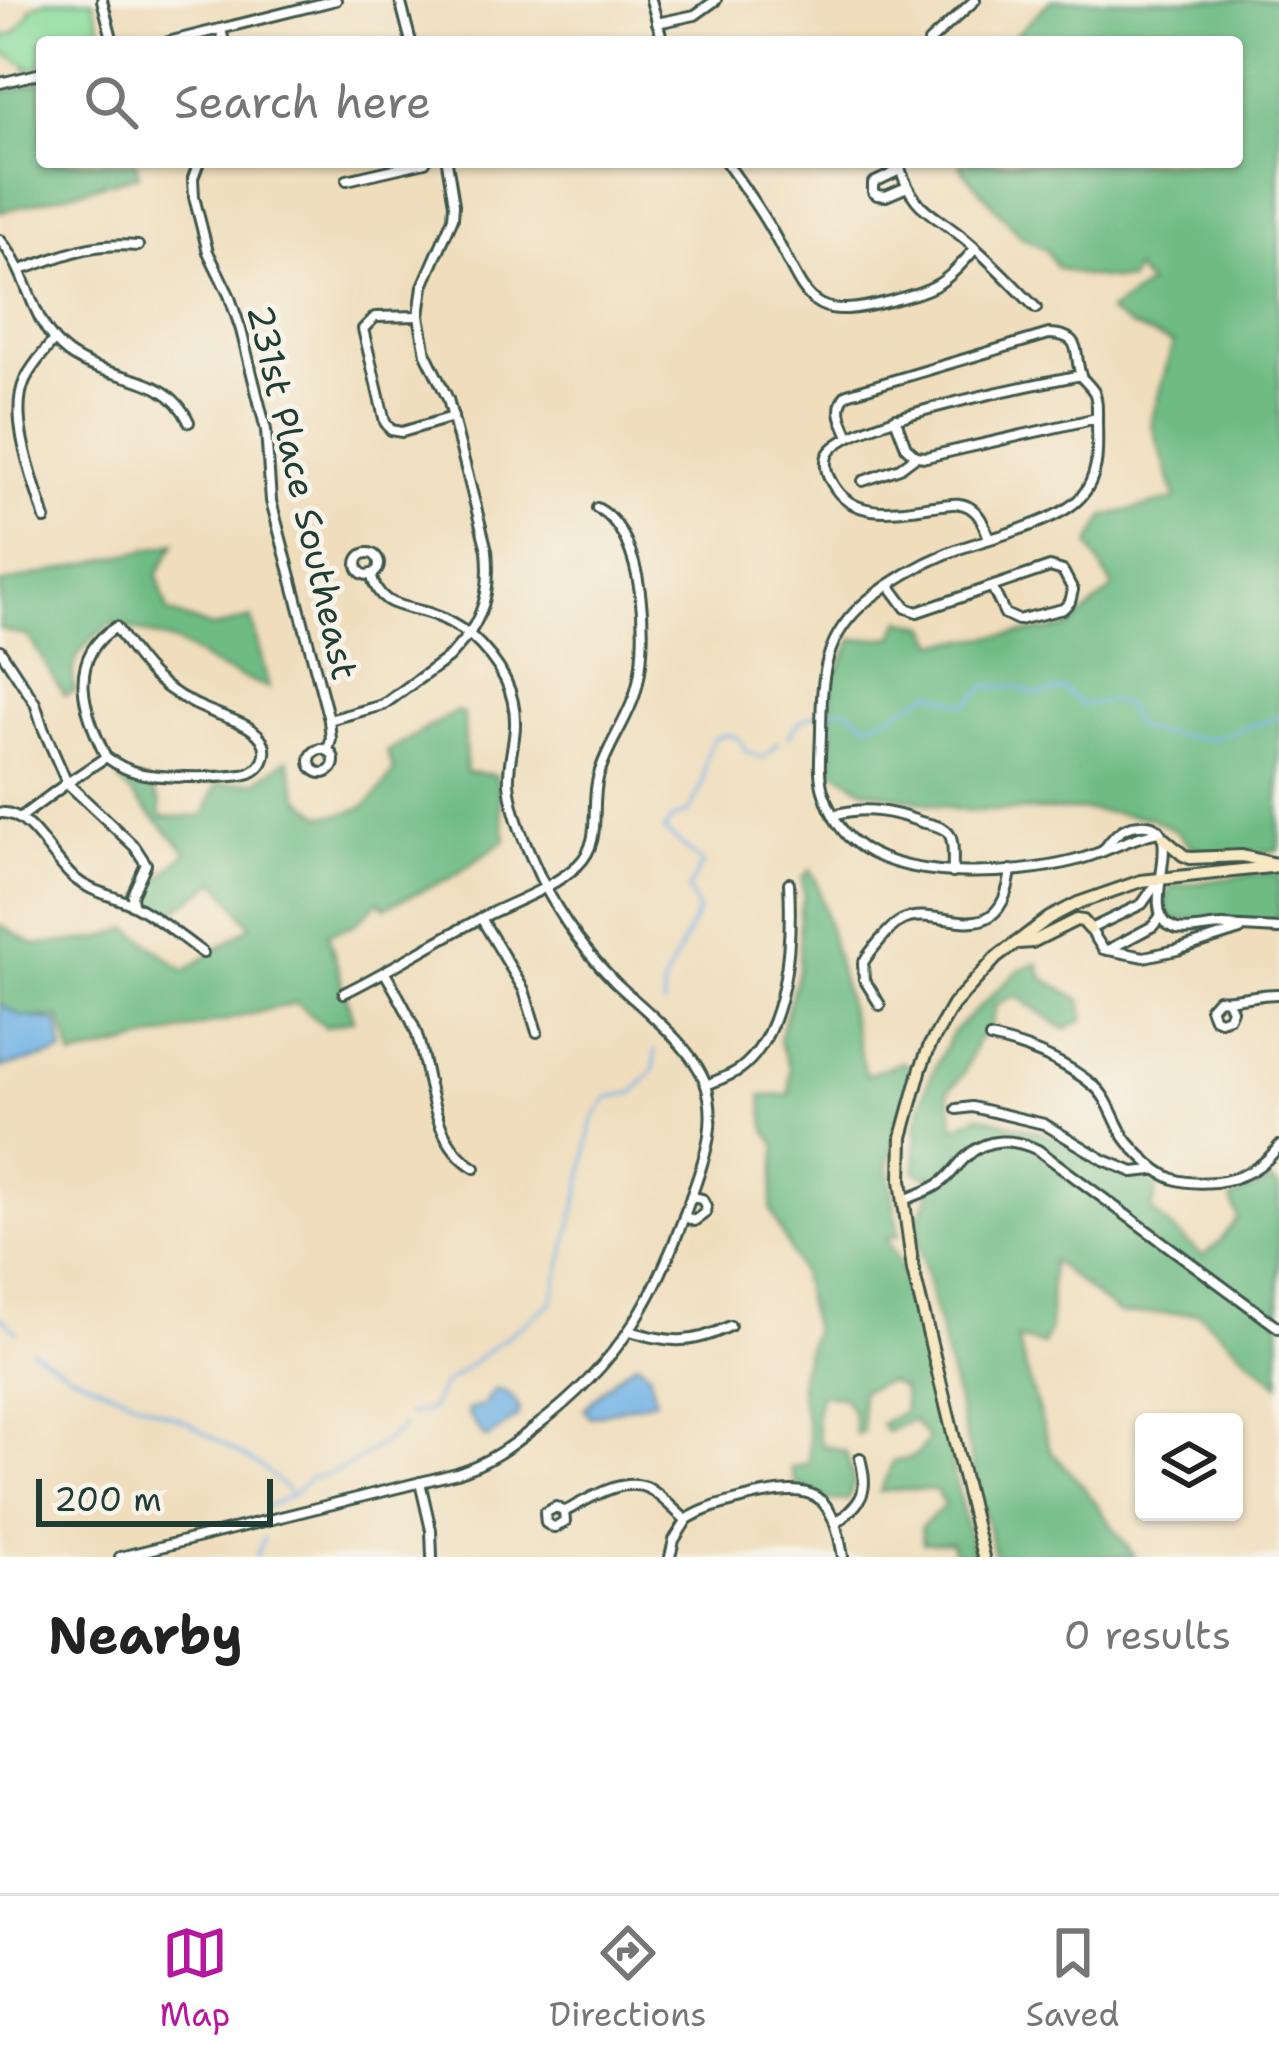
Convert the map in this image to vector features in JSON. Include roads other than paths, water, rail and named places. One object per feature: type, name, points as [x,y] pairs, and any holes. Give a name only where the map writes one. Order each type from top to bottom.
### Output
[{"type":"main road","points":[[1161,835],[1190,858],[1242,856],[1279,865]]},
{"type":"main road","points":[[983,1557],[913,1270],[901,1180],[902,1137],[930,1046],[964,992],[1049,918],[1123,886],[1162,877],[1279,865]]},
{"type":"main road","points":[[1015,943],[1032,942],[1076,920],[1090,928]]},
{"type":"street","points":[[102,0],[111,36]]},
{"type":"street","points":[[192,36],[298,5],[336,0]]},
{"type":"street","points":[[400,0],[409,36]]},
{"type":"street","points":[[651,0],[660,36]]},
{"type":"street","points":[[657,23],[695,15],[716,0]]},
{"type":"street","points":[[936,36],[975,0]]},
{"type":"street","points":[[220,29],[222,36]]},
{"type":"street","points":[[0,83],[36,74]]},
{"type":"street","name":"231st Place Southeast","points":[[197,168],[194,197],[208,252],[241,330],[266,430],[271,501],[329,720],[332,739],[328,751]]},
{"type":"street","points":[[347,180],[399,168]]},
{"type":"street","points":[[329,720],[382,705],[448,657],[469,634],[486,599],[488,550],[444,387],[426,354],[419,316],[423,286],[453,218],[448,168]]},
{"type":"street","points":[[730,168],[770,227],[795,279],[814,301],[829,308],[849,310],[930,290],[951,277],[975,248]]},
{"type":"street","points":[[896,168],[873,183],[874,192],[886,196],[907,187]]},
{"type":"street","points":[[900,168],[925,212],[975,248],[1036,308]]},
{"type":"street","points":[[0,240],[53,341],[91,367],[164,391],[175,398],[189,422]]},
{"type":"street","points":[[20,271],[88,247],[138,246]]},
{"type":"street","points":[[419,316],[375,317],[363,329],[385,422],[391,430],[402,432],[453,418]]},
{"type":"street","points":[[849,436],[840,411],[847,394],[1058,334],[1076,347],[1081,375],[1096,398],[1099,452],[1080,499],[1054,516],[927,562],[889,585],[839,631],[822,682],[820,770],[821,787],[848,837],[907,864],[952,873],[1056,865],[1102,852],[1130,826],[1151,825],[1161,835],[1160,917],[1178,929],[1279,929]]},
{"type":"street","points":[[45,519],[24,444],[20,401],[26,378],[53,341]]},
{"type":"street","points":[[989,538],[979,515],[962,504],[880,511],[851,504],[833,486],[826,465],[831,449],[849,436],[895,418],[1081,375]]},
{"type":"street","points":[[895,418],[906,447],[926,457],[1097,418]]},
{"type":"street","points":[[863,481],[900,468],[916,455]]},
{"type":"street","points":[[344,992],[572,870],[591,846],[599,774],[635,694],[644,649],[642,605],[629,548],[616,522],[597,508]]},
{"type":"street","points":[[889,585],[906,608],[917,612],[1044,568],[1057,568],[1068,577],[1073,590],[1067,606],[1018,620],[1005,614],[992,587]]},
{"type":"street","points":[[120,1557],[476,1467],[508,1448],[586,1384],[630,1331],[661,1275],[710,1139],[706,1084],[695,1063],[597,964],[561,916],[530,855],[511,794],[515,724],[511,693],[500,667],[469,634],[433,614],[388,602],[376,590],[370,574]]},
{"type":"street","points":[[116,627],[137,660],[179,699],[257,733],[265,746],[265,760],[254,772],[236,776],[145,775],[121,768],[106,757],[95,736],[82,673],[90,650],[116,627]]},
{"type":"street","points":[[0,650],[35,703],[67,783],[135,847],[146,864],[132,895],[133,904]]},
{"type":"street","points":[[20,817],[106,757]]},
{"type":"street","points":[[834,815],[881,810],[939,827],[951,839],[952,873]]},
{"type":"street","points":[[0,813],[20,817],[72,877],[92,890],[133,904],[203,953]]},
{"type":"street","points":[[880,1005],[864,979],[863,963],[894,926],[912,917],[963,923],[981,920],[1003,902],[1011,870]]},
{"type":"street","points":[[1142,904],[1162,877]]},
{"type":"street","points":[[706,1084],[740,1069],[761,1046],[774,1020],[790,944],[789,883]]},
{"type":"street","points":[[1157,905],[1142,904],[1090,928],[1100,946],[1138,957],[1247,928]]},
{"type":"street","points":[[1107,950],[1153,926],[1160,917]]},
{"type":"street","points":[[481,918],[515,973],[537,1031]]},
{"type":"street","points":[[385,974],[413,1025],[442,1128],[459,1156],[475,1168]]},
{"type":"street","points":[[1228,1001],[1252,994],[1279,994]]},
{"type":"street","points":[[990,1038],[1030,1049],[1093,1085],[1125,1139],[1155,1169],[1177,1181],[1223,1181],[1246,1174],[1279,1146]]},
{"type":"street","points":[[957,1109],[972,1106],[1044,1124],[1118,1166],[1139,1172],[1155,1169]]},
{"type":"street","points":[[904,1200],[941,1183],[978,1148],[998,1141],[1023,1143],[1279,1328]]},
{"type":"street","points":[[1269,1159],[1279,1166]]},
{"type":"street","points":[[684,1216],[694,1221],[705,1213],[704,1202],[691,1197]]},
{"type":"street","points":[[630,1331],[683,1341],[730,1325]]},
{"type":"street","points":[[836,1523],[862,1497],[865,1480],[860,1458]]},
{"type":"street","points":[[421,1482],[432,1557]]},
{"type":"street","points":[[565,1513],[630,1484],[647,1488],[686,1520]]},
{"type":"street","points":[[670,1557],[686,1520],[699,1511],[785,1490],[807,1492],[832,1512],[843,1557]]},
{"type":"water","points":[[0,1004],[21,1016],[58,1022],[63,1053],[0,1068]]},
{"type":"water","points":[[637,1362],[649,1372],[655,1400],[590,1417],[584,1409]]},
{"type":"water","points":[[494,1390],[510,1396],[519,1411],[488,1438],[468,1410],[483,1406]]},
{"type":"waterway","points":[[789,737],[799,723],[820,713],[846,709],[867,723],[932,692],[965,705],[987,686],[1017,687],[1037,695],[1064,689],[1081,705],[1114,701],[1126,706],[1136,727],[1160,734],[1211,739],[1279,717]]},
{"type":"waterway","points":[[664,1005],[663,985],[698,911],[688,889],[703,863],[664,830],[672,819],[689,812],[703,783],[713,739],[728,734],[740,739],[745,751],[763,759],[779,743]]},
{"type":"waterway","points":[[408,1415],[431,1409],[443,1385],[552,1302],[592,1122],[608,1097],[633,1093],[654,1070],[655,1050]]},
{"type":"waterway","points":[[0,1316],[17,1332]]},
{"type":"waterway","points":[[31,1349],[69,1373],[187,1422],[263,1468],[292,1495]]},
{"type":"waterway","points":[[266,1507],[292,1495],[310,1478],[357,1461],[403,1424]]},
{"type":"waterway","points":[[256,1557],[264,1538]]}]
